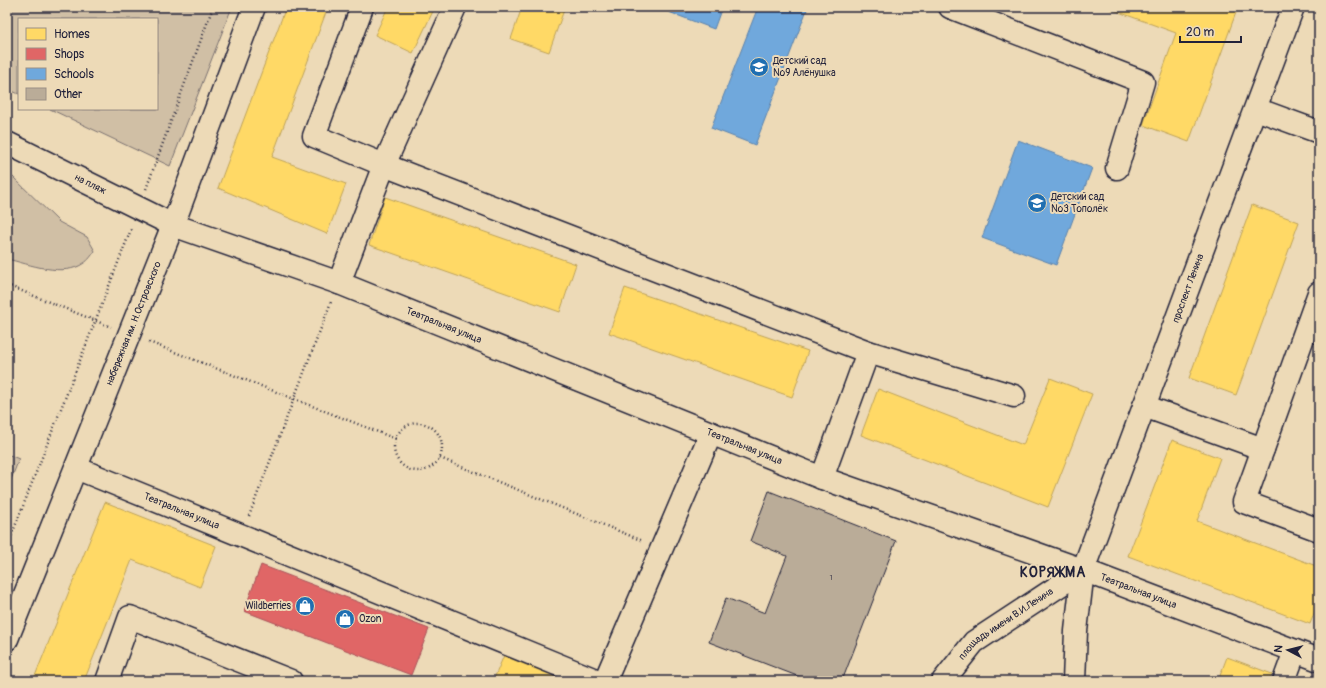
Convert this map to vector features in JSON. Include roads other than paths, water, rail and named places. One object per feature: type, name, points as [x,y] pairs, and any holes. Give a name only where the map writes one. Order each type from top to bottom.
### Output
[{"type":"street","name":"набережная им. Н.Островского","points":[[7,639],[173,225],[254,7]]},
{"type":"street","points":[[362,7],[314,136],[384,165],[868,352],[1014,396]]},
{"type":"street","points":[[339,283],[384,165],[455,7]]},
{"type":"street","points":[[950,7],[975,12],[1144,82],[1117,168]]},
{"type":"street","name":"проспект Ленина","points":[[1083,570],[1294,7]]},
{"type":"street","points":[[1256,108],[1319,132]]},
{"type":"street","name":"на пляж","points":[[7,143],[173,225]]},
{"type":"street","name":"Театральная улица","points":[[173,225],[339,283],[822,478],[1083,570],[1319,660]]},
{"type":"street","points":[[1319,294],[1244,502],[1319,530]]},
{"type":"street","points":[[822,478],[868,352]]},
{"type":"street","points":[[1144,406],[1263,448]]},
{"type":"street","points":[[605,681],[711,433]]},
{"type":"street","name":"Театральная улица","points":[[76,468],[598,681]]},
{"type":"street","points":[[1074,681],[1076,631],[1083,570]]},
{"type":"street","name":"площадь имени В.И.Ленина","points":[[944,681],[974,642],[1083,570]]},
{"type":"street","points":[[107,681],[130,617],[291,681]]},
{"type":"street","points":[[1284,681],[1295,650]]},
{"type":"place","name":"Детский сад №9 Алёнушка","points":[[759,67]]},
{"type":"place","name":"Детский сад №3 Тополёк","points":[[1037,203]]},
{"type":"place","name":"Wildberries","points":[[305,606]]},
{"type":"place","name":"Ozon","points":[[345,619]]},
{"type":"district","name":"КОРЯЖМА","points":[[1053,572]]}]
